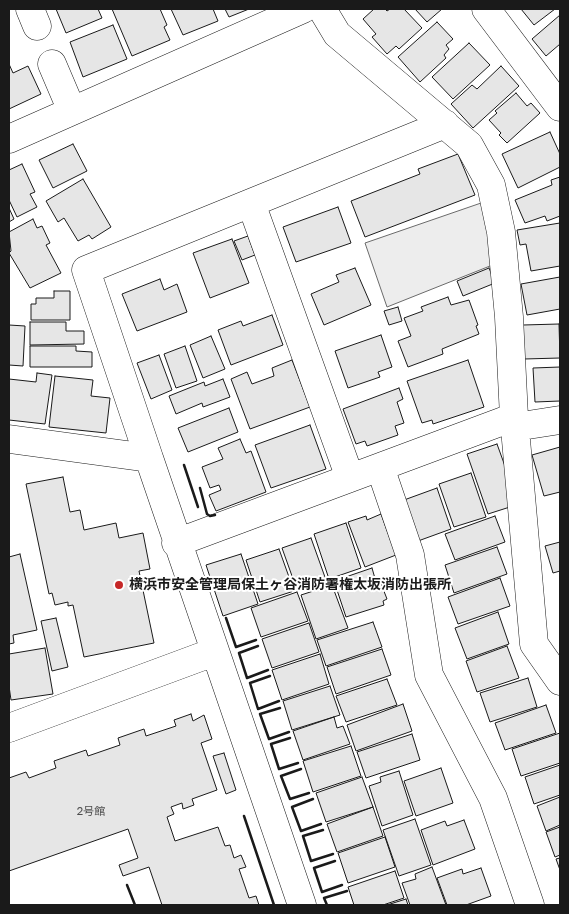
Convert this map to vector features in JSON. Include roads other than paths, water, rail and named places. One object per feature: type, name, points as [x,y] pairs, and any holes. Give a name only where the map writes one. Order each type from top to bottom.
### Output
[{"type":"street","points":[[9,139],[303,9]]},
{"type":"street","points":[[322,9],[337,34],[470,145],[491,185],[501,232],[507,289],[514,422],[534,644],[560,681]]},
{"type":"street","points":[[486,9],[560,107]]},
{"type":"street","points":[[42,38],[72,111]]},
{"type":"street","points":[[302,905],[176,543],[86,270],[445,124]]},
{"type":"street","points":[[251,203],[350,478]]},
{"type":"street","points":[[176,543],[350,478],[514,422],[560,420]]},
{"type":"street","points":[[9,439],[149,458]]},
{"type":"street","points":[[380,468],[410,555],[429,675],[493,798],[530,905]]},
{"type":"street","points":[[9,728],[214,652]]},
{"type":"place","name":"横浜市安全管理局保土ヶ谷消防署権太坂消防出張所","points":[[119,585]]}]
